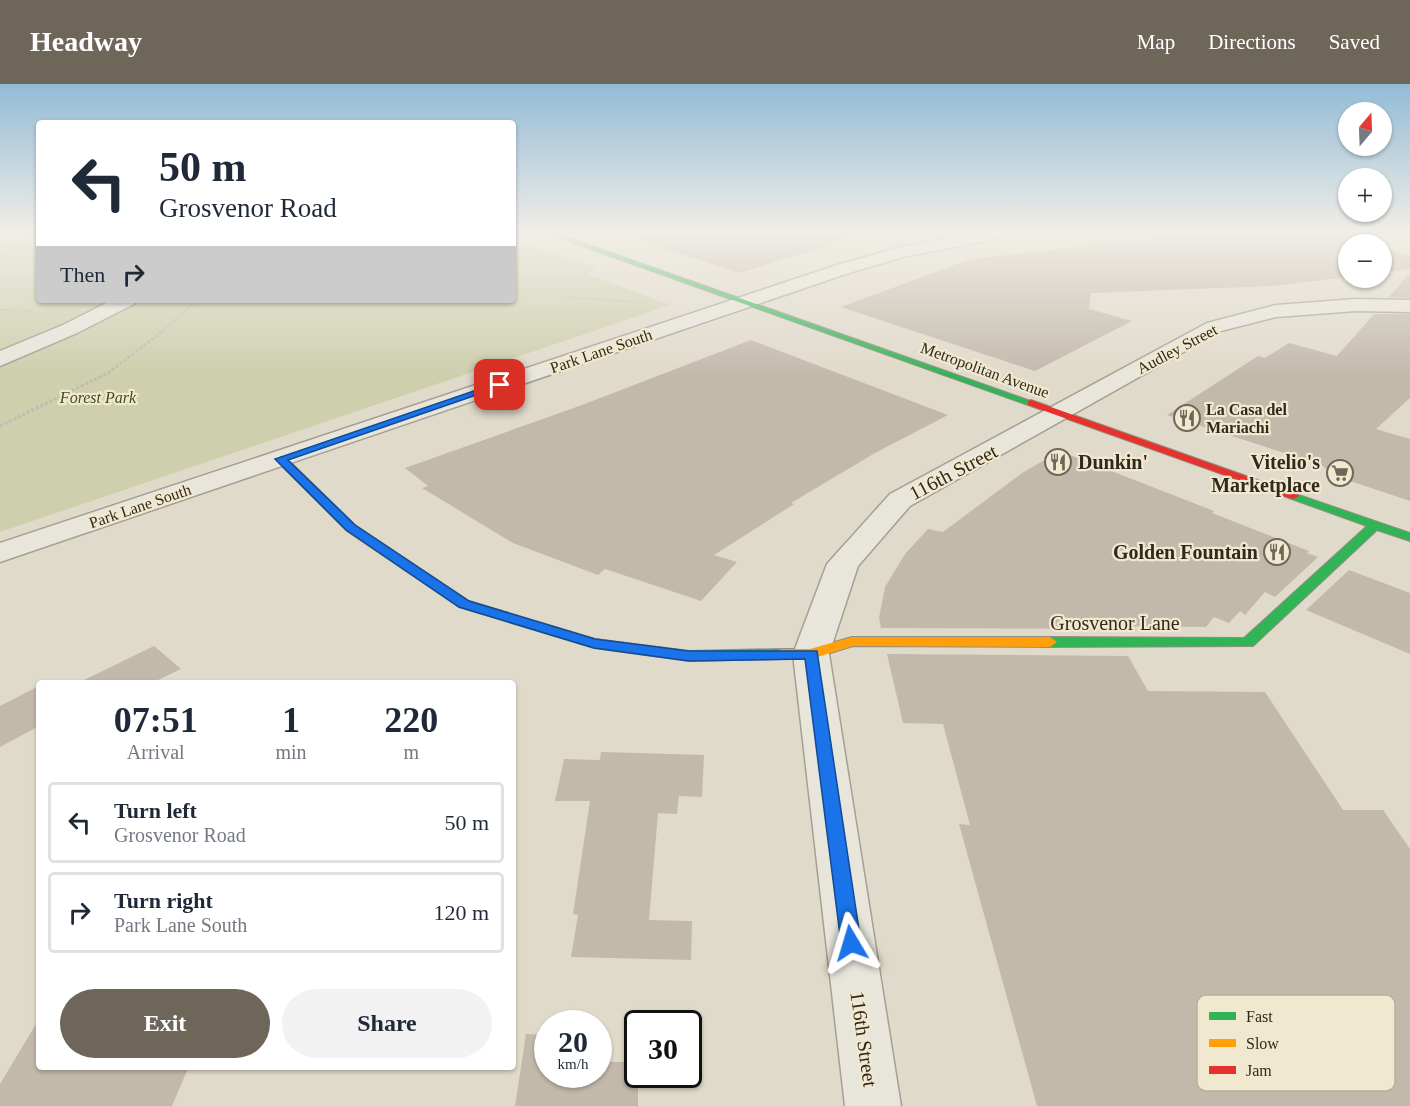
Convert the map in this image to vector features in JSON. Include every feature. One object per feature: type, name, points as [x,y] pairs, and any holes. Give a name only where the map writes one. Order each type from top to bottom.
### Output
[{"type":"main road","name":"Metropolitan Avenue","points":[[683,281],[1410,537]]},
{"type":"main road","name":"Grosvenor Lane","points":[[281,459],[351,528],[464,604],[594,643],[689,656],[811,654],[852,641],[1248,643],[1375,525]]},
{"type":"street","name":"Park Lane South","points":[[0,553],[810,281]]},
{"type":"street","points":[[0,359],[70,329],[121,303]]},
{"type":"street","name":"Audley Street","points":[[1060,414],[1214,327],[1276,311],[1356,305],[1410,306]]},
{"type":"street","name":"116th Street","points":[[873,1106],[811,654],[843,564],[900,500],[1060,414]]},
{"type":"path","points":[[564,297],[645,303]]},
{"type":"path","points":[[0,426],[108,373],[158,335],[193,303]]},
{"type":"green space","name":"Forest Park","points":[[0,281],[36,281],[36,303],[516,303],[516,281],[606,281],[670,305],[0,532]]},
{"type":"building","points":[[912,281],[1317,281],[1273,286],[1091,293],[1089,308],[1086,308],[1132,321],[1035,371],[841,307]]},
{"type":"building","points":[[1403,281],[1410,281],[1410,298],[1389,297]]},
{"type":"building","points":[[1374,314],[1410,314],[1410,398],[1376,429],[1410,439],[1410,501],[1338,477],[1321,465],[1167,415],[1258,356],[1265,358],[1289,343],[1337,356]]},
{"type":"building","points":[[751,340],[948,415],[875,453],[791,503],[794,504],[714,555],[737,562],[701,601],[605,569],[598,575],[513,543],[422,488],[428,486],[405,468],[582,405]]},
{"type":"building","points":[[1060,451],[1214,511],[1212,513],[1309,551],[1307,553],[1318,557],[1275,597],[1265,592],[1245,615],[1240,611],[1229,623],[1214,617],[1206,627],[881,628],[879,618],[885,587],[905,554],[928,529],[943,532],[1022,473]]},
{"type":"building","points":[[1349,570],[1410,593],[1410,654],[1306,610]]},
{"type":"building","points":[[154,646],[181,669],[158,680],[84,680]]},
{"type":"building","points":[[887,654],[1128,656],[1148,691],[1265,692],[1343,810],[1383,810],[1410,849],[1410,1106],[1037,1106],[959,824],[970,825],[943,724],[903,723]]},
{"type":"building","points":[[36,688],[36,728],[0,747],[0,706]]},
{"type":"building","points":[[601,752],[704,755],[702,797],[679,796],[677,814],[658,813],[649,920],[692,921],[691,960],[571,957],[578,915],[573,914],[590,801],[555,801],[564,759],[600,760]]},
{"type":"building","points":[[36,1024],[36,1070],[187,1070],[172,1106],[0,1106],[0,1084]]},
{"type":"building","points":[[526,1034],[534,1034],[534,1088],[612,1088],[612,1062],[624,1062],[624,1088],[638,1088],[638,1106],[515,1106]]},
{"type":"traffic: fast","points":[[684,281],[1031,403]]},
{"type":"traffic: fast","points":[[281,459],[351,528],[464,604],[594,643],[689,656],[781,654]]},
{"type":"traffic: fast","points":[[1293,496],[1410,537]]},
{"type":"traffic: fast","points":[[1050,642],[1248,643],[1375,525]]},
{"type":"traffic: slow","points":[[781,654],[811,654],[852,641],[1050,642]]},
{"type":"traffic: jam","points":[[1031,403],[1293,496]]},
{"type":"place","name":"La Casa del Mariachi","points":[[1187,418]]},
{"type":"place","name":"Dunkin'","points":[[1058,462]]},
{"type":"place","name":"Vitelio's Marketplace","points":[[1340,473]]},
{"type":"place","name":"Golden Fountain","points":[[1277,552]]},
{"type":"route","points":[[500,385],[281,459],[351,528],[464,604],[594,643],[689,656],[811,654],[851,943]]}]
